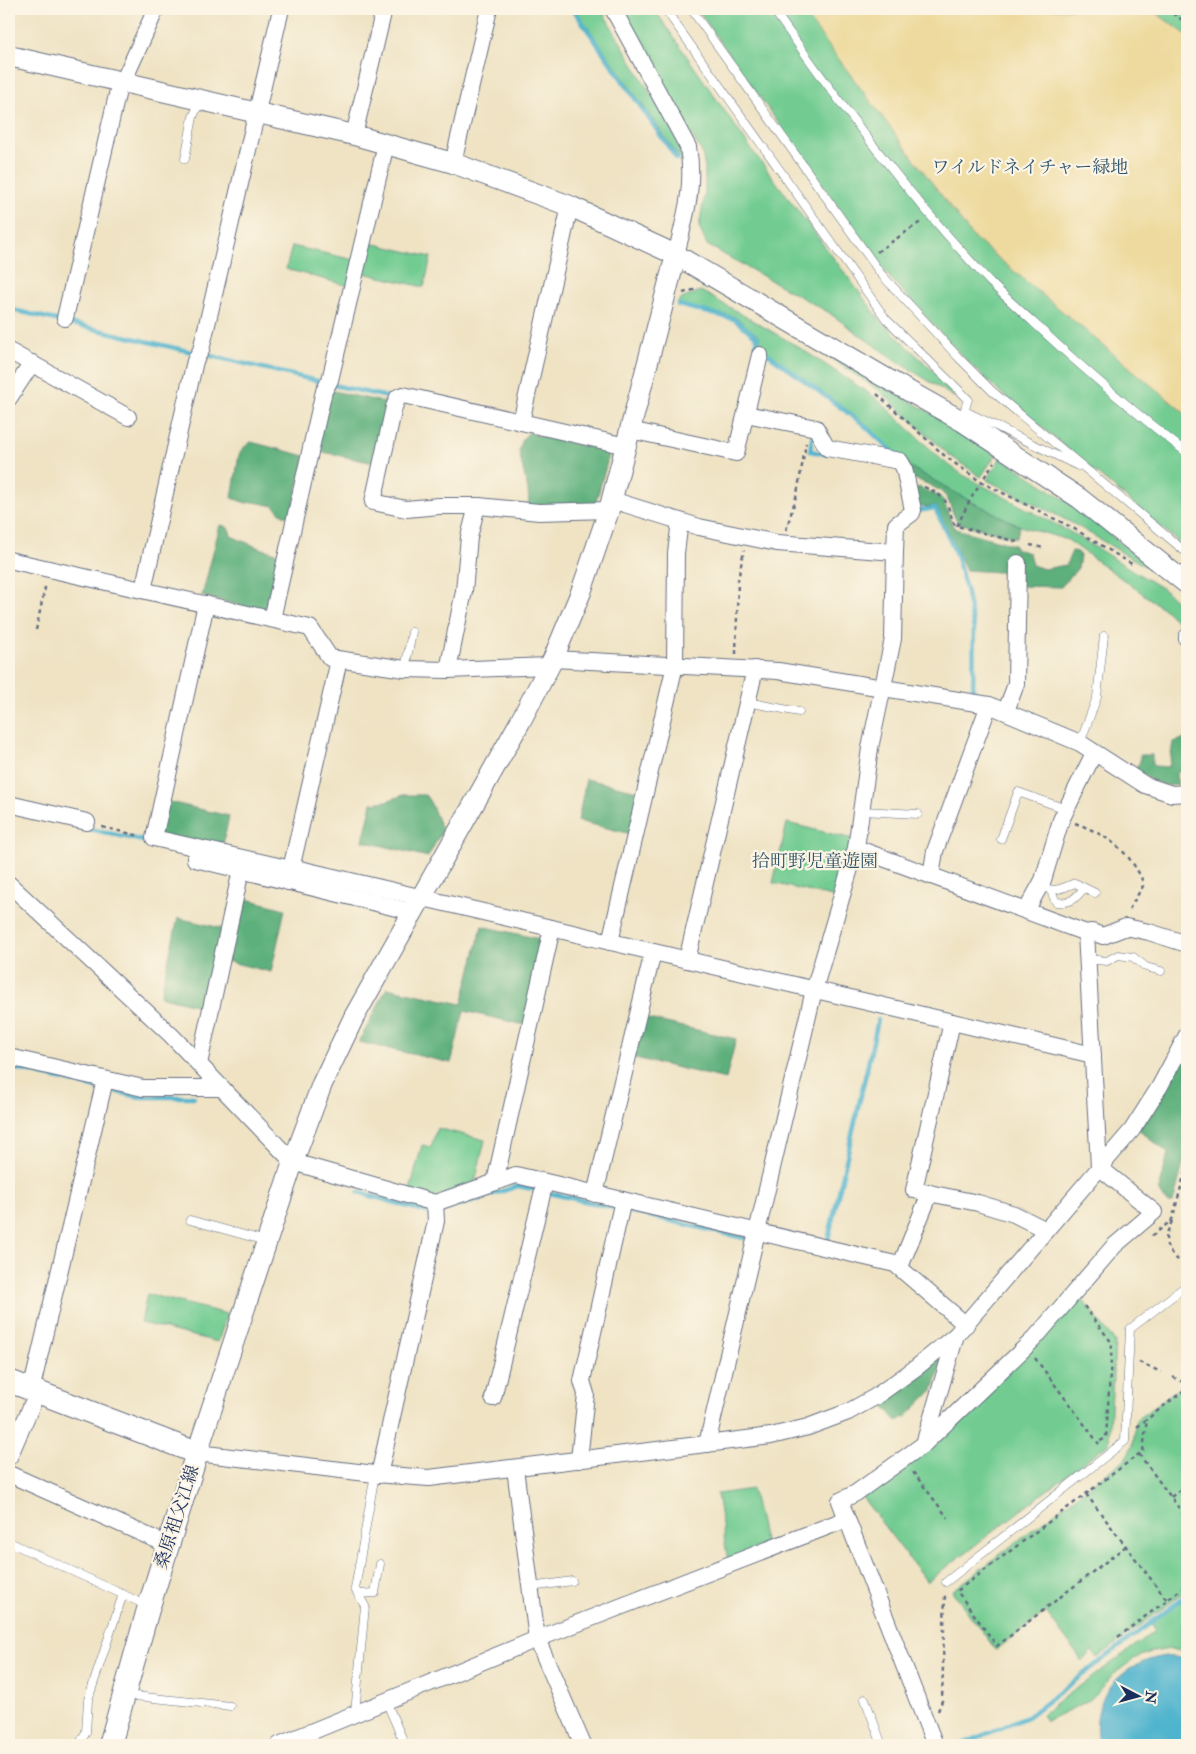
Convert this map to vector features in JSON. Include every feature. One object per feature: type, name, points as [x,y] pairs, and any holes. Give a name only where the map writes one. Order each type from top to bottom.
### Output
[{"type":"main road","name":"桑原祖父江線","points":[[9,1381],[197,1453],[149,1606],[110,1745]]},
{"type":"street","points":[[65,318],[122,82],[156,9]]},
{"type":"street","points":[[143,590],[195,361],[201,350],[281,9]]},
{"type":"street","points":[[354,135],[384,9]]},
{"type":"street","points":[[452,163],[489,9]]},
{"type":"street","points":[[613,9],[688,147],[691,163],[691,182],[688,205],[676,255],[611,505],[581,592],[551,663],[520,722],[354,1017],[322,1084],[266,1241],[197,1453],[377,1475],[429,1478],[771,1436],[848,1412],[875,1397],[917,1367],[961,1330],[1132,1130],[1160,1086],[1187,1035]]},
{"type":"street","points":[[9,56],[354,135],[452,163],[570,206],[676,255],[882,376],[963,416],[1079,498],[1187,584]]},
{"type":"street","points":[[272,619],[324,391],[330,380],[386,144]]},
{"type":"street","points":[[521,422],[570,206]]},
{"type":"street","points":[[9,351],[128,417]]},
{"type":"street","points":[[760,355],[736,453],[521,422],[403,395],[398,397],[394,407],[373,502],[406,509],[439,506],[477,506],[539,512],[611,505],[699,527],[782,543],[895,552]]},
{"type":"street","points":[[9,398],[32,363]]},
{"type":"street","points":[[707,1444],[814,990],[856,848],[870,748],[893,639],[896,524],[912,513],[913,510],[907,478],[900,461],[827,448],[819,430],[816,428],[746,414]]},
{"type":"street","points":[[448,670],[464,591],[469,537],[477,506]]},
{"type":"street","points":[[610,942],[675,666],[676,553],[680,521]]},
{"type":"street","points":[[9,560],[310,628],[330,658],[339,660],[405,669],[448,670],[551,663],[735,668],[778,671],[989,705],[1080,743],[1144,785],[1172,794],[1187,793]]},
{"type":"street","points":[[1006,711],[1016,684],[1018,563]]},
{"type":"street","points":[[206,604],[154,838],[417,905],[552,928],[1093,1055]]},
{"type":"street","points":[[290,872],[339,660]]},
{"type":"street","points":[[687,960],[755,670]]},
{"type":"street","points":[[931,876],[936,851],[989,705]]},
{"type":"street","points":[[1026,911],[1046,888],[1043,880],[1064,814],[1094,753]]},
{"type":"street","points":[[9,804],[87,822]]},
{"type":"street","points":[[856,848],[1086,933],[1092,932],[1103,936],[1126,927],[1187,944]]},
{"type":"street","points":[[195,859],[241,870],[290,872]]},
{"type":"street","points":[[199,1064],[241,870]]},
{"type":"street","points":[[9,884],[171,1035],[293,1162],[435,1203],[516,1175],[895,1264],[961,1330]]},
{"type":"street","points":[[496,1182],[552,928]]},
{"type":"street","points":[[935,1745],[840,1501],[856,1493],[924,1444],[1035,1338],[1114,1246],[1154,1212],[1099,1167],[1086,933]]},
{"type":"street","points":[[595,1194],[653,952]]},
{"type":"street","points":[[952,1022],[914,1190],[978,1203],[1014,1214],[1046,1230]]},
{"type":"street","points":[[9,1057],[143,1088],[222,1088]]},
{"type":"street","points":[[9,1457],[34,1392],[105,1080]]},
{"type":"street","points":[[493,1398],[545,1182]]},
{"type":"street","points":[[900,1267],[930,1193]]},
{"type":"street","points":[[579,1460],[586,1394],[582,1381],[623,1200]]},
{"type":"street","points":[[377,1475],[436,1221],[435,1203]]},
{"type":"street","points":[[924,1444],[961,1330]]},
{"type":"street","points":[[514,1468],[538,1639],[583,1745]]},
{"type":"street","points":[[9,1474],[168,1545]]},
{"type":"street","points":[[278,1745],[538,1639],[847,1519]]},
{"type":"lane","points":[[665,9],[886,319],[968,398],[963,416],[1089,472]]},
{"type":"lane","points":[[691,9],[881,274],[992,391],[1187,553]]},
{"type":"lane","points":[[773,9],[826,85],[930,215],[990,282],[1050,338],[1135,412],[1187,453]]},
{"type":"lane","points":[[184,159],[193,117],[200,100]]},
{"type":"lane","points":[[405,669],[412,632]]},
{"type":"lane","points":[[1080,743],[1098,697],[1104,636]]},
{"type":"lane","points":[[747,702],[799,712]]},
{"type":"lane","points":[[1001,839],[1018,792],[1064,814]]},
{"type":"lane","points":[[862,811],[918,814]]},
{"type":"lane","points":[[1046,888],[1060,889],[1075,883],[1094,893]]},
{"type":"lane","points":[[1046,888],[1056,902],[1066,903],[1075,900],[1084,888]]},
{"type":"lane","points":[[1087,959],[1106,961],[1118,955],[1133,957],[1146,967],[1161,971]]},
{"type":"lane","points":[[190,1220],[266,1241]]},
{"type":"lane","points":[[946,1582],[1125,1441],[1130,1328],[1187,1285]]},
{"type":"lane","points":[[355,1713],[364,1606],[356,1589],[377,1475]]},
{"type":"lane","points":[[9,1542],[149,1606]]},
{"type":"lane","points":[[358,1594],[375,1593],[380,1564]]},
{"type":"lane","points":[[531,1587],[572,1581]]},
{"type":"lane","points":[[79,1745],[86,1732],[88,1700],[123,1594]]},
{"type":"lane","points":[[124,1695],[230,1706]]},
{"type":"lane","points":[[865,1699],[882,1745]]},
{"type":"lane","points":[[386,1701],[405,1745]]},
{"type":"path","points":[[1166,9],[1187,23]]},
{"type":"path","points":[[888,243],[930,215]]},
{"type":"path","points":[[677,295],[702,287]]},
{"type":"path","points":[[870,390],[878,395],[946,457],[981,482],[1073,528],[1140,570]]},
{"type":"path","points":[[782,543],[797,494],[809,426]]},
{"type":"path","points":[[957,526],[981,482],[999,455]]},
{"type":"path","points":[[907,478],[941,495],[945,499],[954,524],[957,526],[1018,542]]},
{"type":"path","points":[[735,668],[738,580],[746,536]]},
{"type":"path","points":[[1030,544],[1044,548]]},
{"type":"path","points":[[36,630],[50,568]]},
{"type":"path","points":[[1064,814],[1107,838],[1129,858],[1140,874],[1143,882],[1141,892],[1115,931]]},
{"type":"path","points":[[87,822],[154,838]]},
{"type":"path","points":[[1172,1220],[1166,1234],[1167,1249],[1178,1261],[1187,1261]]},
{"type":"path","points":[[1084,1306],[1112,1343],[1106,1438],[1098,1442]]},
{"type":"path","points":[[1032,1356],[1108,1454]]},
{"type":"path","points":[[1129,1357],[1162,1372]]},
{"type":"path","points":[[1172,1377],[1187,1384]]},
{"type":"path","points":[[1125,1435],[1187,1388]]},
{"type":"path","points":[[1126,1546],[997,1646],[957,1591],[1143,1451],[1147,1419]]},
{"type":"path","points":[[1139,1454],[1187,1519]]},
{"type":"path","points":[[910,1467],[948,1518]]},
{"type":"path","points":[[1171,1497],[1187,1484]]},
{"type":"path","points":[[1086,1494],[1167,1600]]},
{"type":"path","points":[[928,1726],[936,1718],[942,1700],[946,1582]]},
{"type":"path","points":[[1118,1637],[1187,1585]]},
{"type":"green space","points":[[575,9],[601,9],[672,130],[684,164]]},
{"type":"green space","points":[[623,9],[654,9],[749,146],[881,321],[957,394],[954,397],[886,354],[828,312],[707,245],[699,227],[705,192],[705,169],[702,152]]},
{"type":"green space","name":"ワイルドネイチャー緑地","points":[[697,9],[1187,9],[1187,549],[995,388],[962,356],[883,270]]},
{"type":"green space","points":[[366,242],[431,257],[424,287],[359,272]]},
{"type":"green space","points":[[292,246],[355,260],[349,286],[286,269]]},
{"type":"green space","points":[[701,291],[797,346],[876,398],[943,461],[963,475],[1072,533],[1163,589],[1187,610],[1187,631],[1164,609],[1068,540],[1020,526],[970,501],[910,467],[865,423],[758,345],[760,337],[735,317],[678,304],[679,300]]},
{"type":"green space","points":[[804,340],[957,428],[996,454],[981,477],[948,454],[881,392]]},
{"type":"green space","points":[[329,390],[391,404],[378,464],[314,450]]},
{"type":"green space","points":[[528,433],[610,452],[595,505],[529,505],[528,490],[519,452],[522,440]]},
{"type":"green space","points":[[251,442],[305,456],[291,517],[282,514],[275,506],[254,502],[246,503],[232,498],[239,455],[242,449]]},
{"type":"green space","points":[[1001,457],[1071,504],[1165,578],[1074,524],[987,480]]},
{"type":"green space","points":[[910,467],[970,501],[1020,526],[1016,538],[958,523],[948,500],[942,492],[910,477]]},
{"type":"green space","points":[[918,487],[943,500],[953,526],[956,529],[1014,545],[1015,549],[1029,553],[1032,565],[1044,569],[1066,565],[1072,551],[1078,552],[1080,556],[1078,568],[1061,587],[1022,586],[1014,573],[966,570],[936,506],[918,507],[915,490]]},
{"type":"green space","points":[[220,525],[228,528],[231,536],[279,554],[266,612],[202,596]]},
{"type":"green space","points":[[1187,738],[1187,772],[1177,772],[1178,785],[1161,784],[1137,771],[1136,767],[1140,762],[1140,755],[1152,755],[1152,764],[1154,766],[1169,767],[1173,742]]},
{"type":"green space","points":[[586,779],[642,792],[631,834],[578,821]]},
{"type":"green space","points":[[403,795],[425,795],[431,803],[443,829],[428,857],[363,841],[372,803],[387,801]]},
{"type":"green space","points":[[165,801],[229,816],[222,850],[157,835]]},
{"type":"green space","name":"拾町野児童遊園","points":[[787,823],[853,839],[836,898],[773,883]]},
{"type":"green space","points":[[240,897],[285,909],[271,972],[226,961]]},
{"type":"green space","points":[[178,918],[225,929],[206,1008],[160,996]]},
{"type":"green space","points":[[482,926],[544,940],[525,1025],[464,1011],[451,1063],[359,1042],[387,988],[462,1004]]},
{"type":"green space","points":[[640,1017],[736,1039],[726,1079],[631,1057]]},
{"type":"green space","points":[[1187,1046],[1187,1148],[1173,1203],[1167,1203],[1160,1192],[1160,1186],[1168,1153],[1137,1128]]},
{"type":"green space","points":[[437,1128],[485,1140],[475,1182],[433,1198],[410,1190],[422,1145],[431,1147]]},
{"type":"green space","points":[[147,1294],[227,1314],[218,1342],[141,1323]]},
{"type":"green space","points":[[1080,1296],[1115,1342],[1109,1443],[927,1582],[862,1497]]},
{"type":"green space","points":[[947,1349],[933,1390],[905,1418],[897,1422],[880,1400]]},
{"type":"green space","points":[[1187,1382],[1187,1590],[1097,1658],[1092,1651],[1082,1661],[1046,1612],[996,1650],[952,1591],[1125,1459],[1133,1445],[1136,1420]]},
{"type":"green space","points":[[752,1489],[765,1544],[728,1561],[717,1494]]},
{"type":"green space","points":[[1187,1596],[1187,1652],[1170,1649],[1151,1652],[1134,1659],[1114,1674],[1092,1699],[1046,1721],[1042,1714],[1155,1631],[1152,1623]]},
{"type":"sand","name":"ワイルドネイチャー緑地","points":[[801,9],[1150,9],[1187,35],[1187,415],[973,237]]},
{"type":"water","points":[[1165,1656],[1187,1659],[1187,1745],[1099,1745],[1098,1713],[1103,1698],[1111,1686],[1134,1666]]},
{"type":"waterway","points":[[573,9],[677,159]]},
{"type":"waterway","points":[[678,305],[734,319],[758,338],[756,345],[863,424],[896,455]]},
{"type":"waterway","points":[[9,309],[192,352]]},
{"type":"waterway","points":[[203,354],[322,382]]},
{"type":"waterway","points":[[333,385],[392,398]]},
{"type":"waterway","points":[[813,433],[810,451],[826,454]]},
{"type":"waterway","points":[[918,511],[935,508],[956,554],[966,589],[974,629],[973,693]]},
{"type":"waterway","points":[[86,828],[152,843]]},
{"type":"waterway","points":[[828,1240],[878,1020]]},
{"type":"waterway","points":[[9,1067],[98,1088]]},
{"type":"waterway","points":[[108,1090],[140,1097],[194,1097]]},
{"type":"waterway","points":[[442,1211],[518,1186],[537,1190]]},
{"type":"waterway","points":[[358,1192],[430,1213]]},
{"type":"waterway","points":[[549,1193],[615,1208]]},
{"type":"waterway","points":[[628,1211],[748,1239]]},
{"type":"waterway","points":[[960,1745],[1027,1717],[1187,1595]]}]
